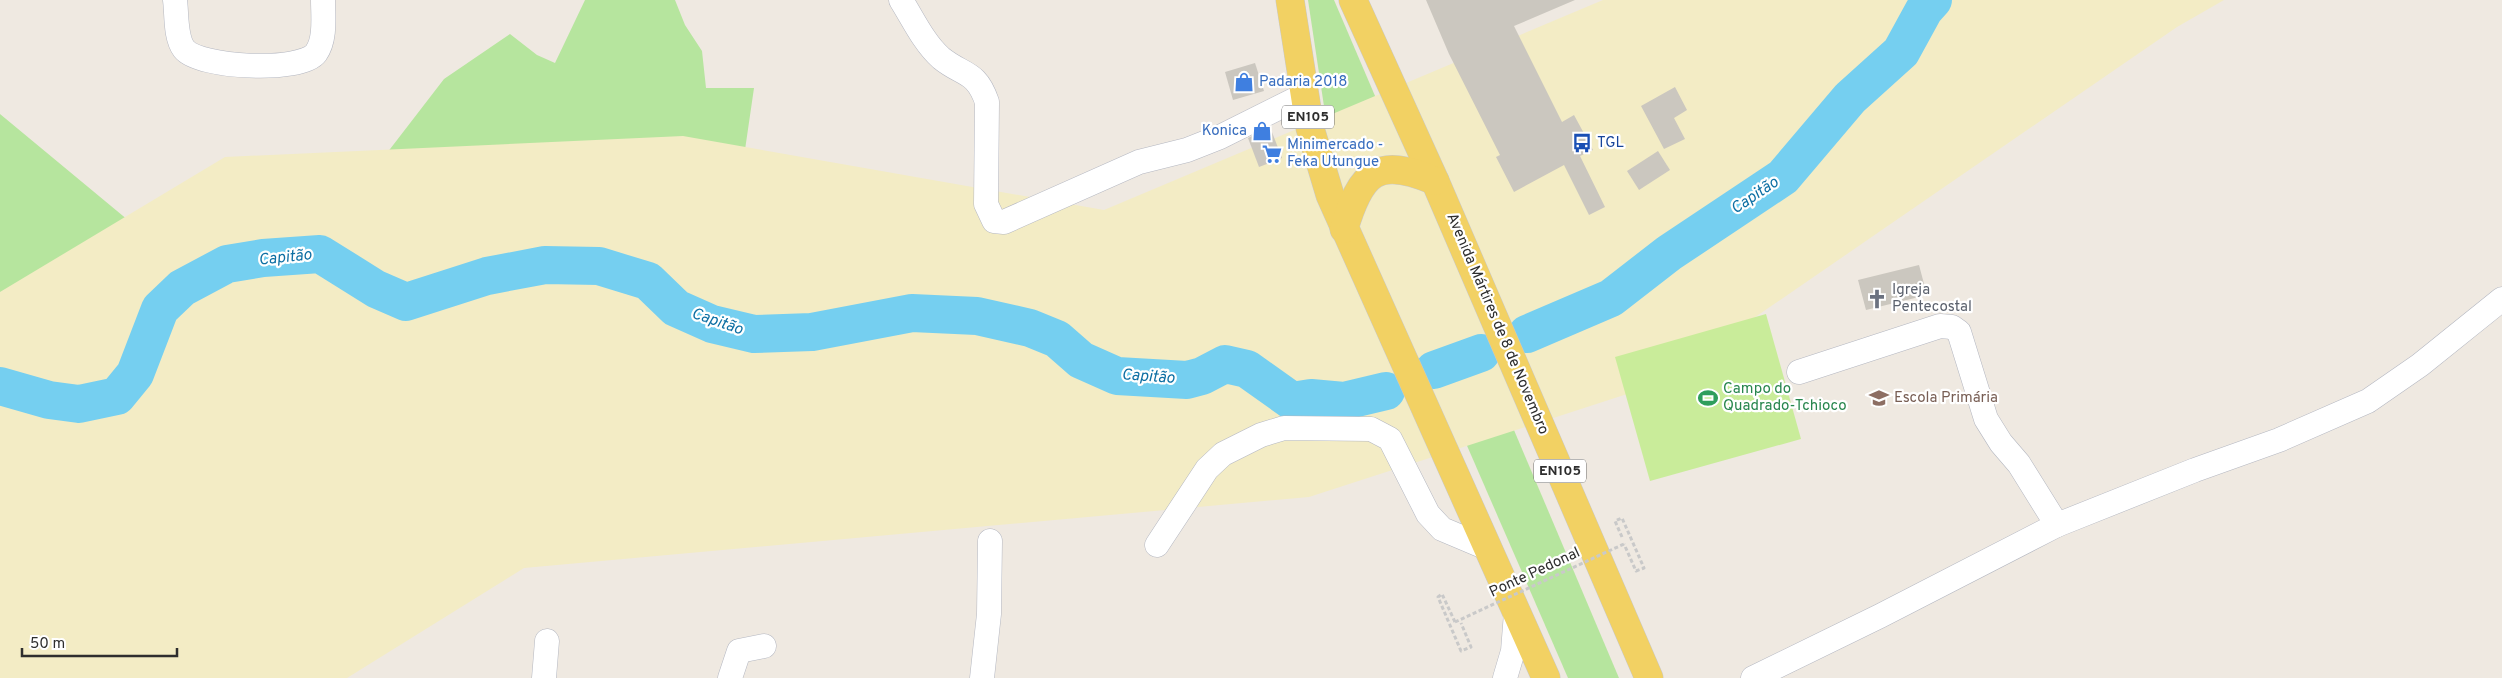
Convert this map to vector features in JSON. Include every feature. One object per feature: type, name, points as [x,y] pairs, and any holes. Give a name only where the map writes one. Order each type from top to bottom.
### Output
[{"type":"main road","name":"EN105","points":[[1290,0],[1304,95],[1319,160],[1344,229],[1546,678]]},
{"type":"main road","name":"Avenida Mártires de 8 de Novembro","points":[[1353,0],[1435,181],[1649,678]]},
{"type":"main road","points":[[1344,229],[1358,190],[1375,174],[1392,168],[1410,170],[1435,181]]},
{"type":"street","points":[[175,0],[179,37],[184,50],[205,61],[263,67],[302,60],[316,54],[322,40],[323,0]]},
{"type":"street","points":[[901,0],[928,44],[942,58],[972,76],[981,86],[987,102],[986,204],[994,221],[1004,222],[1139,162],[1187,150],[1212,140],[1304,95]]},
{"type":"street","points":[[1754,678],[2057,525],[2195,470],[2279,440],[2368,401],[2420,365],[2502,299]]},
{"type":"street","points":[[1799,372],[1940,326],[1952,327],[1959,332],[1986,419],[2001,443],[2019,464],[2057,525]]},
{"type":"street","points":[[1157,545],[1207,469],[1223,454],[1261,435],[1284,428],[1371,429],[1383,434],[1390,439],[1428,514],[1442,529],[1487,548]]},
{"type":"street","points":[[982,678],[989,614],[990,541]]},
{"type":"street","points":[[1505,678],[1514,651],[1516,613]]},
{"type":"street","points":[[544,678],[547,641]]},
{"type":"street","points":[[730,678],[739,651],[764,646]]},
{"type":"path","name":"Ponte Pedonal","points":[[1461,624],[1471,647],[1461,651],[1438,597],[1442,594],[1455,622],[1624,544],[1636,571],[1644,568],[1622,518],[1615,521],[1622,538]]},
{"type":"green space","points":[[585,0],[675,0],[685,25],[702,51],[706,88],[754,88],[739,191],[0,600],[0,114],[146,235],[387,153],[444,79],[510,34],[537,55],[555,63]]},
{"type":"green space","points":[[1308,0],[1334,0],[1396,145],[1330,146]]},
{"type":"green space","name":"Campo do Quadrado-Tchioco","points":[[1766,314],[1801,439],[1650,481],[1615,357]]},
{"type":"green space","points":[[1425,349],[1489,371],[1619,678],[1568,678]]},
{"type":"sand","points":[[1603,0],[2224,0],[2177,27],[1658,384],[1309,497],[524,568],[347,678],[0,678],[0,292],[225,157],[683,136],[1104,210]]},
{"type":"building","points":[[1426,0],[1575,0],[1514,26],[1562,122],[1574,115],[1593,150],[1580,156],[1605,207],[1589,215],[1564,165],[1514,192],[1496,157],[1500,155],[1449,54]]},
{"type":"building","points":[[1255,63],[1264,91],[1233,100],[1225,72]]},
{"type":"building","points":[[1675,87],[1687,110],[1674,118],[1685,139],[1664,149],[1641,106]]},
{"type":"building","points":[[1270,127],[1282,158],[1259,167],[1248,138]]},
{"type":"building","points":[[1658,151],[1670,170],[1639,190],[1627,171]]},
{"type":"building","points":[[1919,265],[1927,295],[1866,310],[1858,280]]},
{"type":"waterway","name":"Capitão","points":[[1527,334],[1611,298],[1669,253],[1783,177],[1850,98],[1901,52],[1924,10],[1933,0]]},
{"type":"waterway","name":"Capitão","points":[[0,386],[49,400],[79,404],[117,396],[135,374],[160,309],[182,288],[227,264],[263,258],[320,254],[376,289],[406,302],[487,276],[545,265],[599,266],[648,281],[676,308],[712,324],[754,334],[812,332],[912,313],[977,316],[1030,328],[1057,339],[1081,360],[1117,376],[1187,380],[1202,376],[1225,364],[1247,369],[1292,401],[1311,398],[1344,401],[1386,391]]},
{"type":"waterway","name":"Capitão","points":[[1434,370],[1481,353]]},
{"type":"place","name":"Padaria 2018","points":[[1244,82]]},
{"type":"place","name":"Konica","points":[[1262,131]]},
{"type":"place","name":"TGL","points":[[1582,143]]},
{"type":"place","name":"Minimercado - Feka Utungue","points":[[1272,154]]},
{"type":"place","name":"Igreja Pentecostal","points":[[1877,299]]},
{"type":"place","name":"Campo do Quadrado-Tchioco","points":[[1708,398]]},
{"type":"place","name":"Escola Primária","points":[[1879,398]]}]
